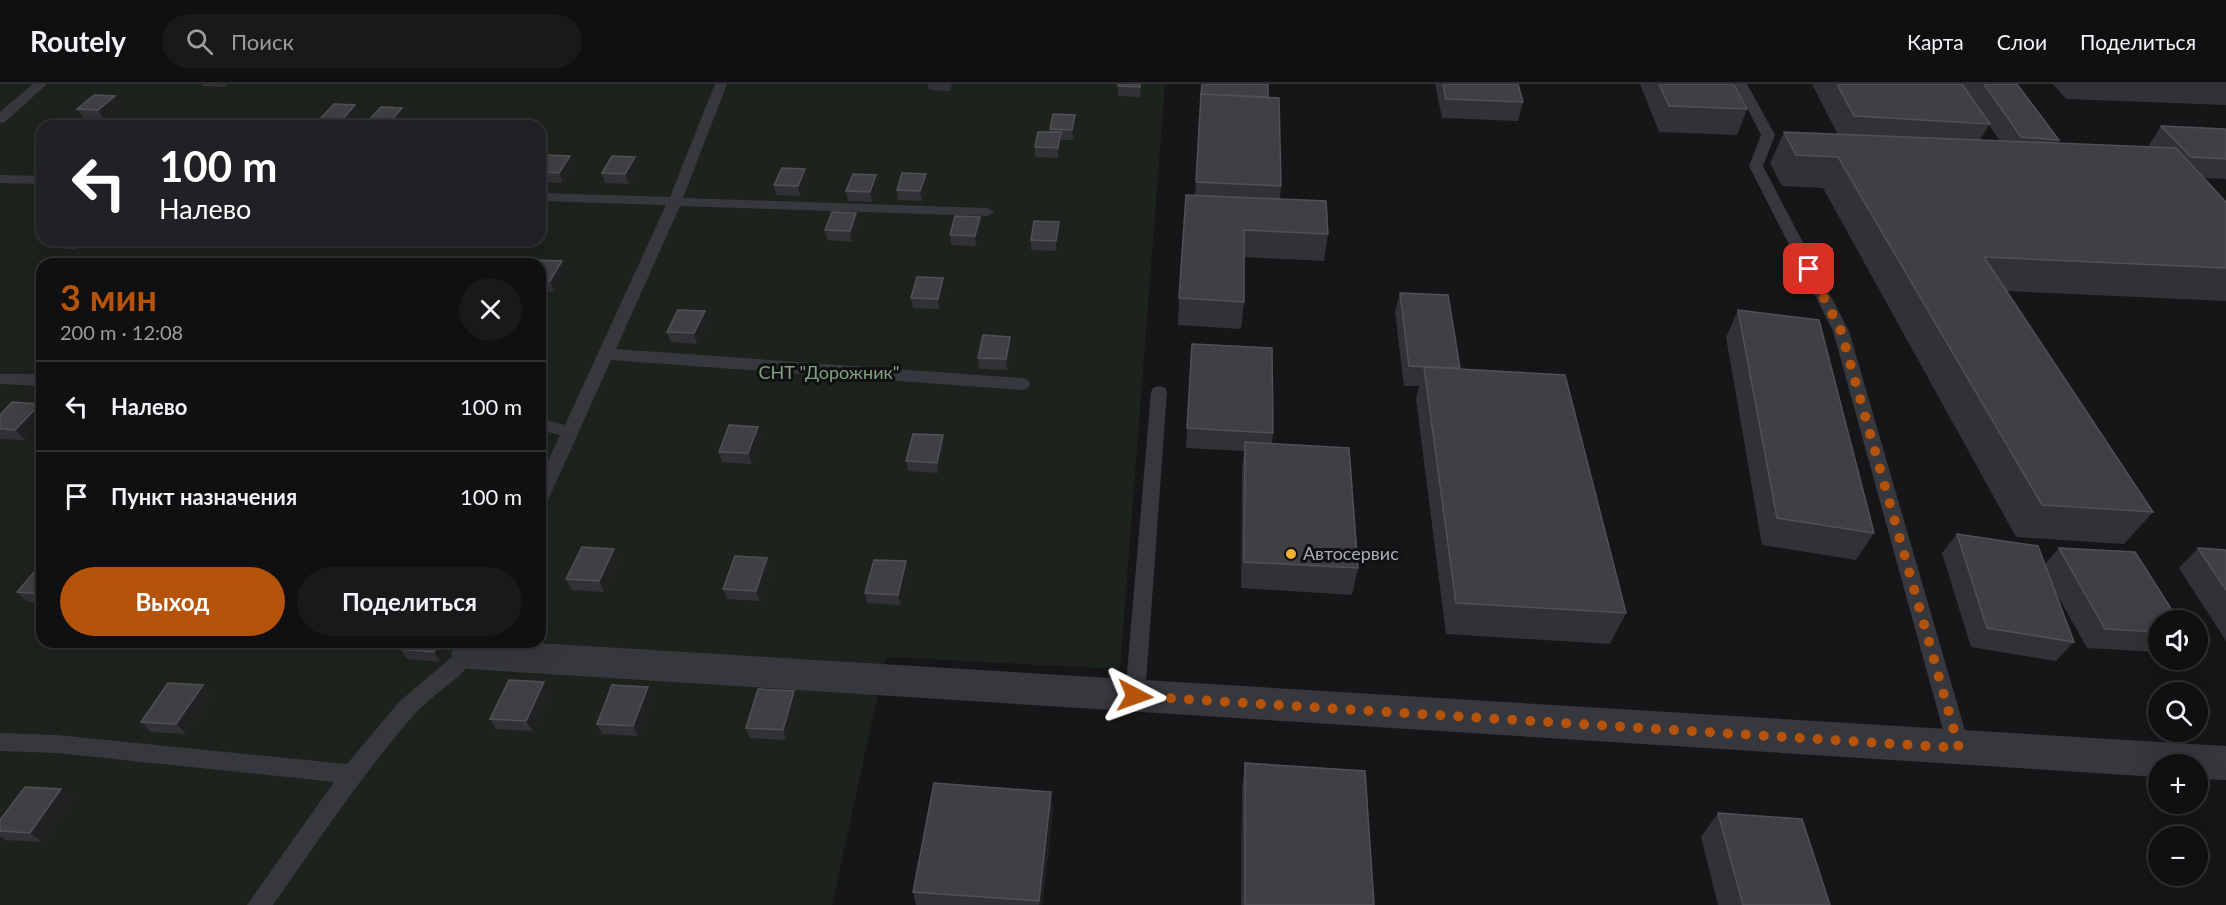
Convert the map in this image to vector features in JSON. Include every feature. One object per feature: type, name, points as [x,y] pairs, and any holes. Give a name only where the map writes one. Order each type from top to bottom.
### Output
[{"type":"street","points":[[471,648],[1135,696],[2226,763]]},
{"type":"lane","points":[[0,118],[41,84]]},
{"type":"lane","points":[[546,485],[675,201],[721,84]]},
{"type":"lane","points":[[1741,84],[1768,135],[1756,166],[1841,331],[1959,748]]},
{"type":"lane","points":[[0,179],[36,180]]},
{"type":"lane","points":[[546,197],[987,212]]},
{"type":"lane","points":[[606,354],[1022,384]]},
{"type":"lane","points":[[0,379],[36,380]]},
{"type":"lane","points":[[1135,696],[1159,392]]},
{"type":"lane","points":[[546,426],[570,432]]},
{"type":"lane","points":[[259,905],[352,774],[406,708],[471,648]]},
{"type":"lane","points":[[0,741],[57,744],[352,774]]},
{"type":"green space","name":"СНТ \"Дорожник\"","points":[[0,84],[1165,84],[1120,669],[886,657],[832,905],[0,905]]},
{"type":"building","points":[[1118,84],[1140,84],[1140,87],[1118,86]]},
{"type":"building","points":[[1202,84],[1268,84],[1268,97],[1201,94]]},
{"type":"building","points":[[1443,84],[1518,84],[1523,102],[1446,99]]},
{"type":"building","points":[[1659,84],[1734,84],[1747,109],[1669,106]]},
{"type":"building","points":[[1837,84],[1962,84],[1990,124],[1854,116]]},
{"type":"building","points":[[1984,84],[2017,84],[2059,140],[2021,137]]},
{"type":"building","points":[[1201,94],[1279,98],[1281,186],[1196,182]]},
{"type":"building","points":[[94,95],[115,96],[98,110],[77,109]]},
{"type":"building","points":[[334,104],[355,105],[342,120],[320,119]]},
{"type":"building","points":[[381,107],[402,108],[392,120],[369,120]]},
{"type":"building","points":[[1053,114],[1075,115],[1072,130],[1050,129]]},
{"type":"building","points":[[2161,126],[2226,129],[2226,159],[2191,157]]},
{"type":"building","points":[[1038,132],[1061,132],[1058,148],[1035,147]]},
{"type":"building","points":[[1784,132],[2176,148],[2226,202],[2226,268],[1984,257],[2153,512],[2042,505],[1838,157],[1796,155]]},
{"type":"building","points":[[570,156],[559,173],[546,172],[546,157]]},
{"type":"building","points":[[612,156],[635,157],[625,174],[602,173]]},
{"type":"building","points":[[782,168],[805,169],[798,186],[774,185]]},
{"type":"building","points":[[902,173],[926,174],[920,191],[897,190]]},
{"type":"building","points":[[853,174],[876,175],[870,192],[846,191]]},
{"type":"building","points":[[1186,195],[1326,201],[1328,234],[1244,230],[1244,302],[1179,298]]},
{"type":"building","points":[[832,212],[856,213],[850,231],[825,230]]},
{"type":"building","points":[[955,216],[980,217],[975,236],[950,235]]},
{"type":"building","points":[[1034,221],[1059,222],[1056,241],[1031,240]]},
{"type":"building","points":[[546,260],[562,261],[550,281],[546,281]]},
{"type":"building","points":[[917,277],[943,278],[938,299],[911,298]]},
{"type":"building","points":[[1400,293],[1448,295],[1460,368],[1409,366]]},
{"type":"building","points":[[678,310],[705,311],[694,333],[667,332]]},
{"type":"building","points":[[1738,310],[1819,320],[1874,533],[1777,518]]},
{"type":"building","points":[[983,335],[1010,337],[1006,359],[978,358]]},
{"type":"building","points":[[1192,344],[1272,348],[1273,433],[1187,428]]},
{"type":"building","points":[[1424,367],[1565,375],[1626,613],[1456,603]]},
{"type":"building","points":[[12,402],[36,404],[36,408],[15,430],[0,429],[0,415]]},
{"type":"building","points":[[729,425],[758,427],[748,453],[719,452]]},
{"type":"building","points":[[913,434],[943,435],[937,463],[906,461]]},
{"type":"building","points":[[1245,442],[1349,448],[1358,568],[1244,562]]},
{"type":"building","points":[[1957,534],[2038,546],[2074,642],[1987,628]]},
{"type":"building","points":[[582,547],[614,549],[599,581],[566,579]]},
{"type":"building","points":[[2059,548],[2135,552],[2172,610],[2148,610],[2148,631],[2105,629]]},
{"type":"building","points":[[2198,548],[2226,550],[2226,590]]},
{"type":"building","points":[[735,556],[767,558],[756,591],[723,589]]},
{"type":"building","points":[[874,560],[906,561],[898,595],[865,593]]},
{"type":"building","points":[[36,570],[36,594],[17,592]]},
{"type":"building","points":[[401,648],[436,648],[434,652]]},
{"type":"building","points":[[509,680],[544,682],[526,721],[490,719]]},
{"type":"building","points":[[168,683],[203,685],[176,724],[141,722]]},
{"type":"building","points":[[612,685],[648,687],[633,726],[597,724]]},
{"type":"building","points":[[758,689],[794,691],[783,730],[746,728]]},
{"type":"building","points":[[1245,763],[1365,771],[1374,905],[1245,905]]},
{"type":"building","points":[[934,783],[1051,792],[1039,901],[913,892]]},
{"type":"building","points":[[25,787],[61,789],[30,833],[0,831],[0,820]]},
{"type":"building","points":[[1718,813],[1802,819],[1830,905],[1743,905]]},
{"type":"place","name":"Автосервис","points":[[1291,554]]},
{"type":"route","points":[[1135,696],[1959,748],[1841,331],[1809,269]]}]
